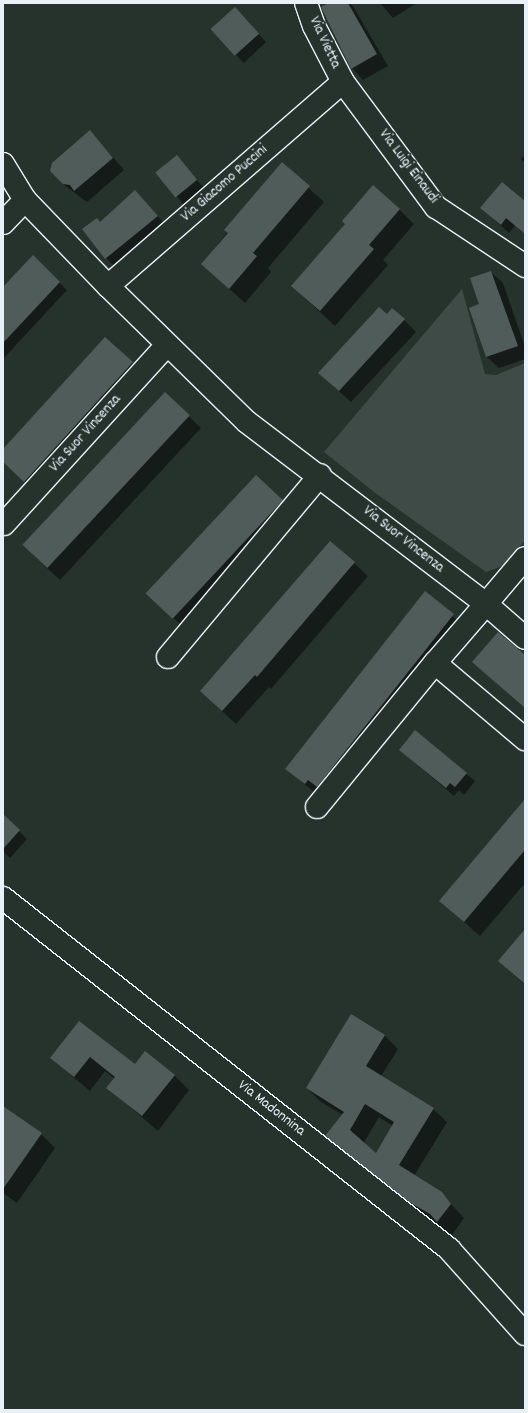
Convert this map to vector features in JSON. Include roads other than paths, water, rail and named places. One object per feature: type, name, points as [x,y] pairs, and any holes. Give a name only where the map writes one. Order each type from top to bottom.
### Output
[{"type":"street","name":"Via Vietta","points":[[306,3],[314,26],[343,82]]},
{"type":"street","name":"Via Luigi Einaudi","points":[[343,82],[436,207],[525,266]]},
{"type":"street","name":"Via Giacomo Puccini","points":[[108,286],[343,82]]},
{"type":"street","name":"Via Suor Vincenza","points":[[3,164],[25,200],[108,286],[246,422],[320,475],[486,604],[525,638]]},
{"type":"street","points":[[3,223],[25,200]]},
{"type":"street","name":"Via Suor Vincenza","points":[[4,524],[168,345]]},
{"type":"street","points":[[168,658],[320,475]]},
{"type":"street","points":[[317,807],[525,558]]},
{"type":"street","points":[[436,663],[525,739]]},
{"type":"street","name":"Via Madonnina","points":[[3,898],[449,1249],[525,1334]]}]
